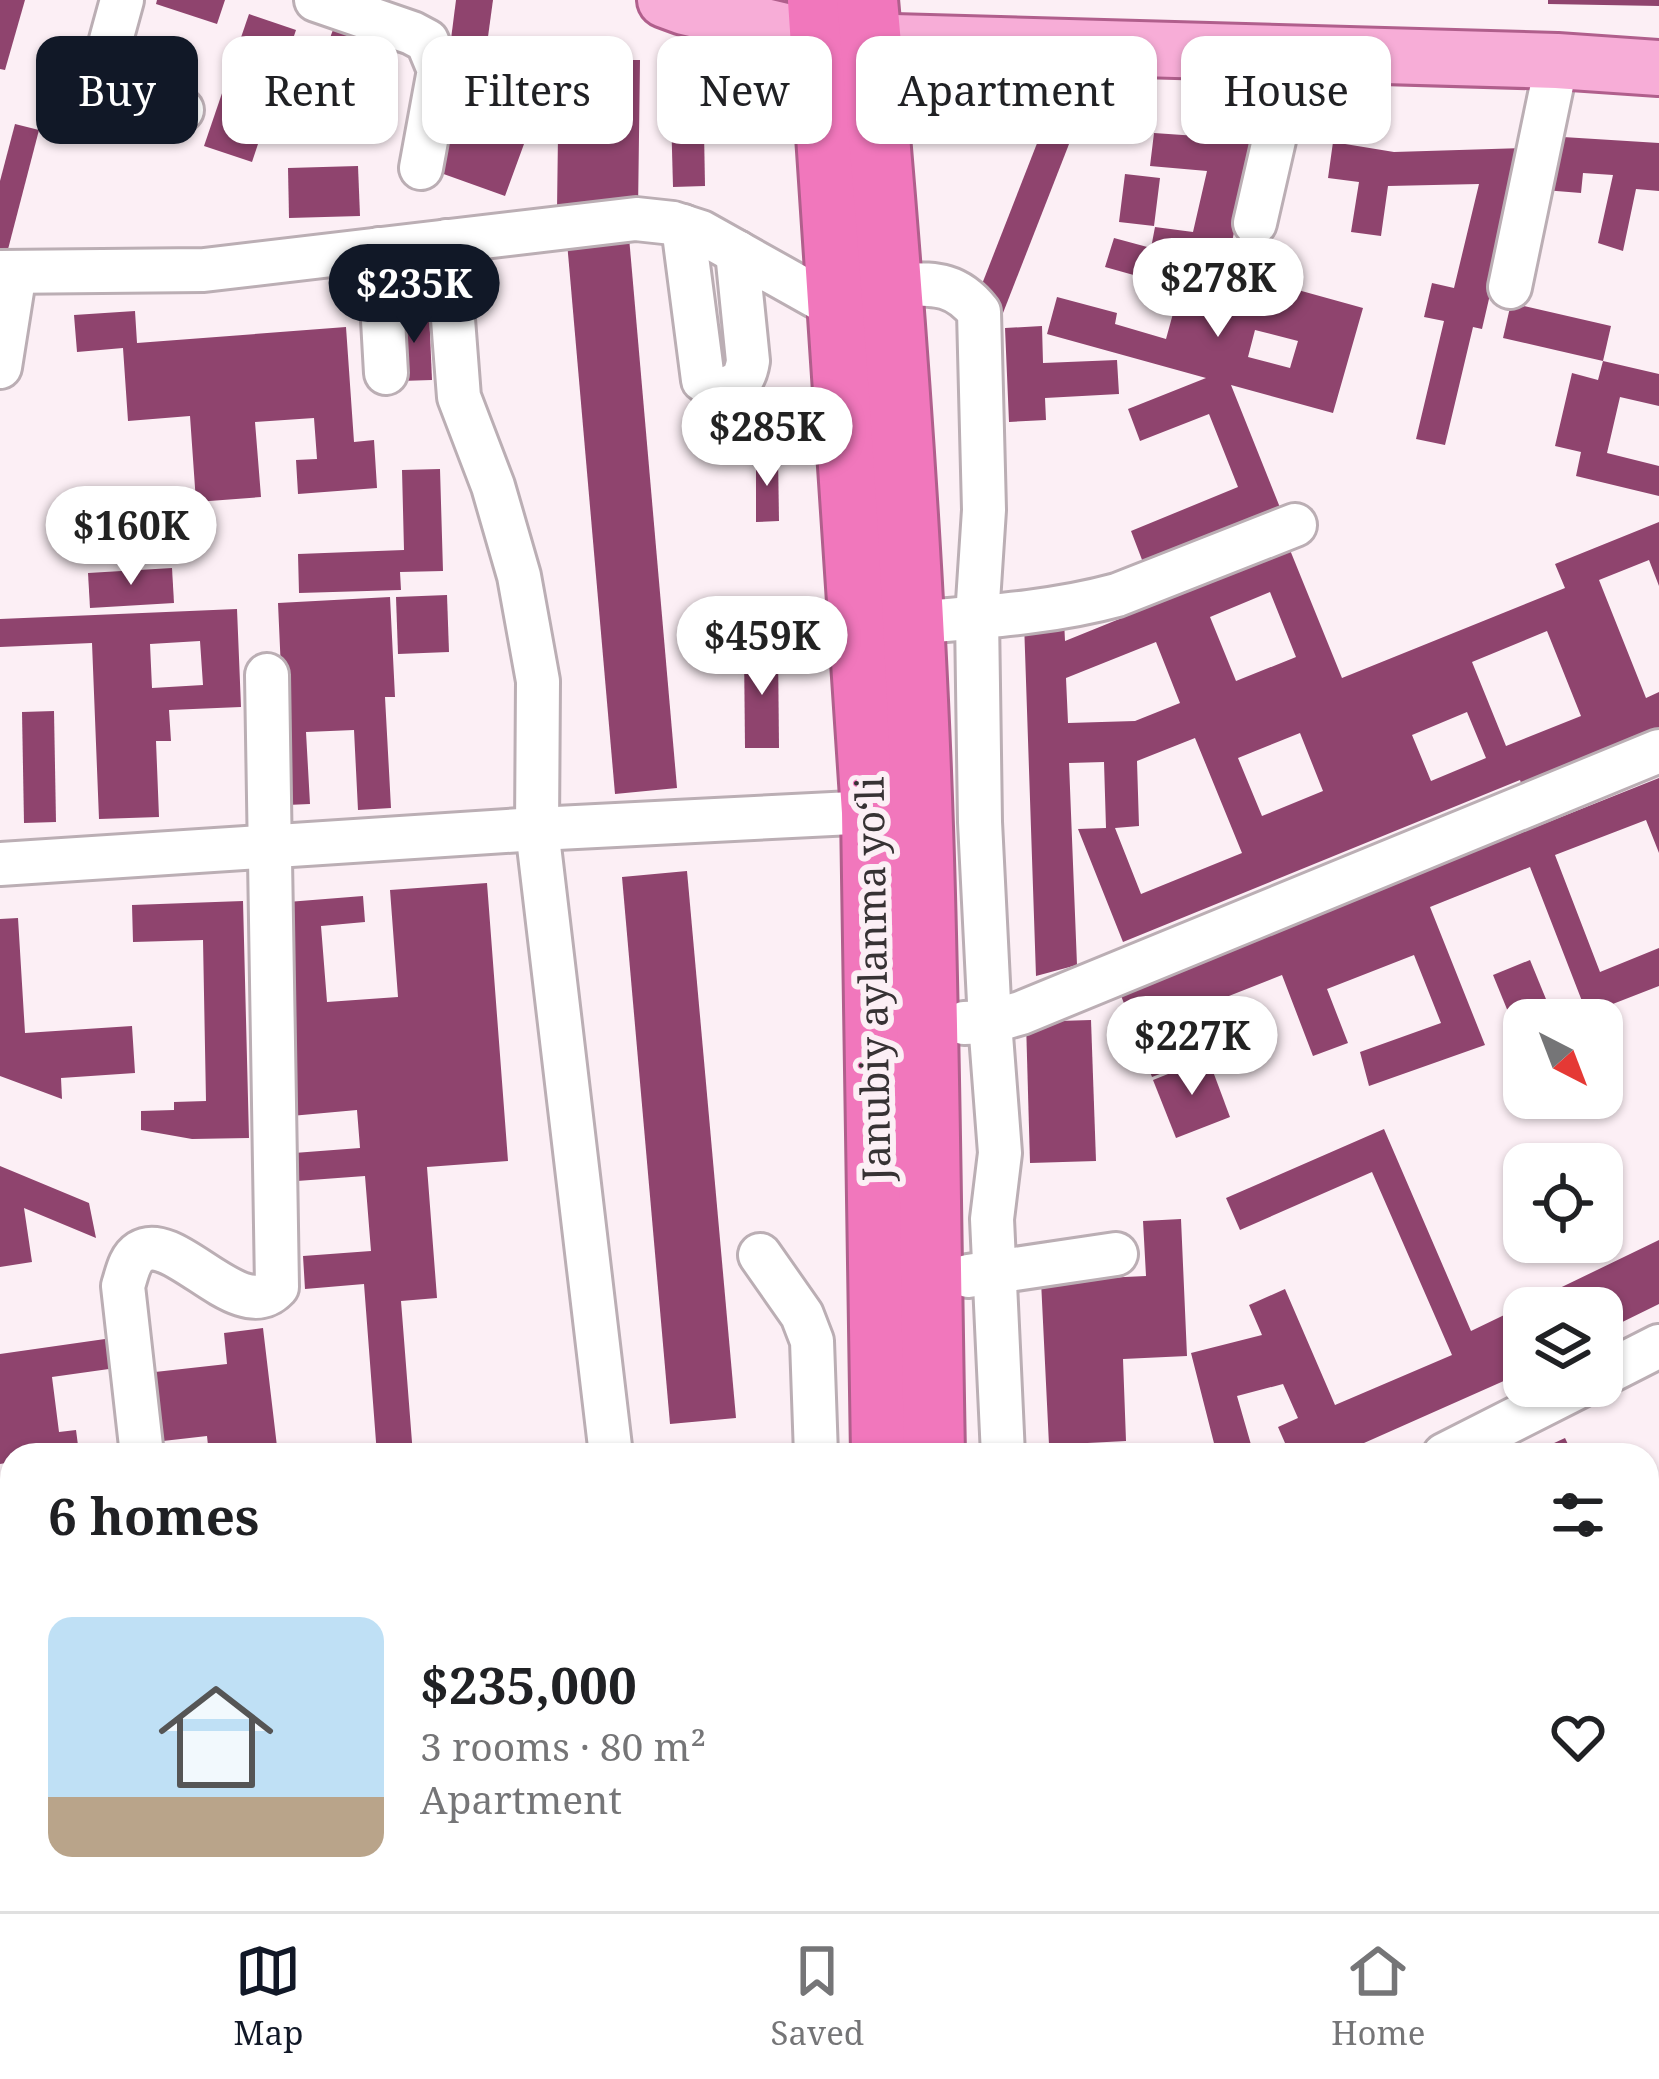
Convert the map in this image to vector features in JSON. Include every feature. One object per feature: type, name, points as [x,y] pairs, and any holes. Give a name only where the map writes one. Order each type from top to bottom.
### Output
[{"type":"highway","name":"Janubiy aylanma yoʻli","points":[[845,20],[897,818],[926,1024],[934,1443]]},
{"type":"highway","name":"Janubiy aylanma yoʻli","points":[[865,297],[912,623],[897,818],[882,1443]]},
{"type":"main road","points":[[665,0],[845,20],[1181,45]]},
{"type":"main road","points":[[1391,56],[1659,68]]},
{"type":"street","points":[[112,36],[122,0]]},
{"type":"street","points":[[316,0],[427,41],[439,70],[421,168]]},
{"type":"street","points":[[1510,287],[1557,61]]},
{"type":"street","points":[[1255,223],[1273,144]]},
{"type":"street","points":[[0,367],[8,272],[204,270],[636,219],[701,232],[736,252],[865,297],[945,286],[968,298],[979,312],[984,510],[977,617],[980,822],[1000,1153],[992,1219],[1002,1443]]},
{"type":"street","points":[[683,226],[703,380],[720,390],[737,385],[746,375],[748,362],[736,252]]},
{"type":"street","points":[[447,241],[459,398],[493,486],[519,576],[538,681],[537,829],[609,1443]]},
{"type":"street","points":[[379,249],[386,373]]},
{"type":"street","points":[[912,623],[1095,602],[1295,525]]},
{"type":"street","points":[[141,1443],[123,1286],[130,1262],[151,1248],[237,1293],[257,1299],[277,1287],[267,675]]},
{"type":"street","points":[[926,1024],[990,1022],[1021,1013],[1659,751]]},
{"type":"street","points":[[0,863],[537,829],[897,818],[980,822]]},
{"type":"street","points":[[931,1280],[1116,1254]]},
{"type":"street","points":[[760,1255],[802,1315],[812,1341],[816,1443]]},
{"type":"street","points":[[1623,1364],[1659,1346]]},
{"type":"street","points":[[1468,1443],[1539,1407]]},
{"type":"building","points":[[0,0],[25,0],[5,70],[0,69]]},
{"type":"building","points":[[157,0],[225,0],[217,24],[156,4]]},
{"type":"building","points":[[456,0],[493,0],[488,36],[451,36]]},
{"type":"building","points":[[1548,0],[1659,0],[1659,6],[1548,4]]},
{"type":"building","points":[[249,14],[296,30],[294,36],[242,36]]},
{"type":"building","points":[[334,27],[358,36],[331,36]]},
{"type":"building","points":[[633,60],[640,60],[638,211],[557,210],[558,144],[633,144]]},
{"type":"building","points":[[222,93],[222,144],[258,144],[252,162],[204,146]]},
{"type":"building","points":[[15,124],[36,129],[6,257],[0,256],[0,181]]},
{"type":"building","points":[[1157,133],[1181,135],[1181,144],[1254,144],[1226,268],[1216,266],[1214,275],[1238,281],[1240,274],[1363,308],[1333,413],[1231,385],[1281,510],[1144,565],[1131,531],[1238,487],[1209,414],[1140,441],[1128,409],[1206,378],[1047,334],[1057,297],[1117,313],[1115,324],[1166,339],[1180,288],[1105,267],[1114,238],[1151,248],[1155,227],[1193,232],[1207,171],[1150,166]],"holes":[[[1255,330],[1298,341],[1290,368],[1248,357]]]},
{"type":"building","points":[[1547,136],[1659,143],[1659,191],[1636,189],[1623,251],[1598,243],[1613,175],[1583,173],[1581,193],[1544,190]]},
{"type":"building","points":[[448,144],[524,144],[505,196],[438,172]]},
{"type":"building","points":[[672,144],[704,144],[705,186],[673,187]]},
{"type":"building","points":[[1037,144],[1069,144],[1003,313],[975,302]]},
{"type":"building","points":[[1333,144],[1394,152],[1524,148],[1482,329],[1473,327],[1445,445],[1416,439],[1444,321],[1424,317],[1432,283],[1454,288],[1479,184],[1388,186],[1381,236],[1351,232],[1359,182],[1328,178]]},
{"type":"building","points":[[358,166],[360,216],[289,218],[288,168]]},
{"type":"building","points":[[1125,174],[1160,178],[1154,226],[1119,222]]},
{"type":"building","points":[[629,237],[677,788],[615,794],[567,242]]},
{"type":"building","points":[[1511,303],[1611,326],[1603,361],[1503,338]]},
{"type":"building","points":[[135,311],[137,343],[346,327],[354,442],[374,440],[377,488],[298,494],[296,460],[317,459],[314,418],[255,422],[261,497],[196,502],[190,416],[128,421],[123,348],[77,352],[74,315]]},
{"type":"building","points":[[429,311],[432,380],[400,381],[396,312]]},
{"type":"building","points":[[1042,326],[1043,363],[1117,360],[1119,394],[1045,398],[1046,420],[1009,422],[1005,328]]},
{"type":"building","points":[[1603,361],[1659,374],[1659,406],[1620,397],[1607,453],[1659,466],[1659,496],[1576,476],[1581,452],[1555,446],[1572,373],[1598,380]]},
{"type":"building","points":[[756,456],[778,456],[779,521],[756,522]]},
{"type":"building","points":[[440,469],[443,571],[400,572],[401,590],[299,593],[298,554],[404,550],[402,470]]},
{"type":"building","points":[[1659,522],[1659,586],[1649,560],[1599,580],[1646,698],[1659,692],[1659,733],[1523,789],[1520,780],[1123,942],[1078,829],[1106,828],[1104,762],[1069,763],[1077,965],[1036,976],[1024,622],[1064,620],[1065,641],[1290,550],[1342,678],[1565,588],[1555,564]],"holes":[[[1270,592],[1296,657],[1236,681],[1210,617]],[[1547,631],[1581,716],[1506,746],[1472,662]],[[1156,642],[1180,703],[1135,721],[1068,723],[1066,678]],[[1467,712],[1486,758],[1431,781],[1412,735]],[[1300,733],[1323,791],[1262,816],[1238,758]],[[1195,738],[1242,853],[1141,894],[1115,828],[1139,826],[1137,761]]]},
{"type":"building","points":[[172,568],[174,603],[90,608],[88,573]]},
{"type":"building","points":[[447,595],[449,652],[398,654],[396,597]]},
{"type":"building","points":[[390,597],[395,697],[385,697],[391,808],[358,810],[354,730],[306,732],[310,804],[287,805],[278,603]]},
{"type":"building","points":[[237,609],[241,707],[169,710],[171,741],[156,741],[159,817],[99,819],[92,643],[0,647],[0,619]],"holes":[[[200,641],[203,685],[152,688],[150,644]]]},
{"type":"building","points":[[744,648],[778,648],[779,748],[745,748]]},
{"type":"building","points":[[54,711],[56,822],[24,823],[22,712]]},
{"type":"building","points":[[1659,778],[1659,853],[1646,820],[1555,855],[1600,972],[1659,948],[1659,986],[1623,1000],[1581,999],[1530,867],[1430,907],[1485,1045],[1369,1086],[1360,1052],[1441,1023],[1414,955],[1327,989],[1348,1043],[1313,1056],[1282,975],[1158,1024],[1175,1068],[1152,1077],[1120,993]]},
{"type":"building","points":[[687,871],[736,1418],[670,1424],[622,877]]},
{"type":"building","points":[[487,883],[508,1161],[427,1167],[437,1298],[401,1301],[412,1443],[376,1443],[364,1284],[305,1289],[303,1256],[371,1251],[365,1176],[297,1181],[294,1153],[360,1148],[357,1110],[291,1116],[275,903],[363,896],[365,922],[321,926],[327,1002],[398,997],[390,890]]},
{"type":"building","points":[[243,901],[249,1138],[192,1139],[141,1130],[141,1111],[174,1110],[174,1102],[206,1101],[203,940],[133,942],[132,905]]},
{"type":"building","points":[[18,918],[25,1033],[132,1026],[135,1073],[61,1078],[62,1099],[0,1076],[0,919]]},
{"type":"building","points":[[1530,960],[1546,999],[1503,999],[1493,975]]},
{"type":"building","points":[[1091,1020],[1096,1161],[1030,1163],[1026,1022]]},
{"type":"building","points":[[1208,1058],[1230,1117],[1176,1138],[1153,1080]]},
{"type":"building","points":[[1384,1129],[1471,1331],[1503,1316],[1503,1381],[1364,1443],[1285,1443],[1278,1427],[1298,1418],[1283,1384],[1237,1396],[1251,1443],[1214,1443],[1191,1353],[1262,1335],[1249,1305],[1285,1289],[1335,1405],[1452,1355],[1372,1172],[1240,1230],[1226,1198]]},
{"type":"building","points":[[0,1166],[89,1203],[96,1238],[24,1208],[32,1262],[0,1267]]},
{"type":"building","points":[[1181,1219],[1187,1356],[1123,1359],[1126,1441],[1049,1443],[1041,1281],[1146,1276],[1143,1221]]},
{"type":"building","points":[[1659,1240],[1659,1304],[1623,1322],[1623,1287],[1562,1287],[1611,1263],[1623,1263],[1623,1257]]},
{"type":"building","points":[[263,1328],[277,1443],[208,1443],[207,1436],[163,1441],[155,1372],[227,1364],[224,1333]]},
{"type":"building","points":[[112,1338],[116,1368],[52,1377],[59,1432],[76,1430],[78,1443],[0,1443],[0,1354]]}]
